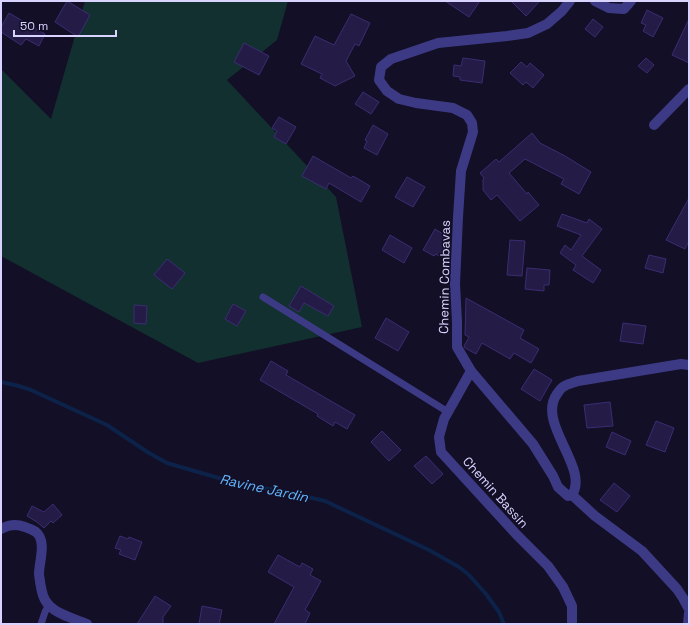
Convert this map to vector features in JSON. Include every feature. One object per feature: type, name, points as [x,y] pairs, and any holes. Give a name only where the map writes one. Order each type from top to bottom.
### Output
[{"type":"street","name":"Chemin Combavas","points":[[570,1],[562,11],[547,24],[528,33],[438,43],[390,59],[381,67],[379,80],[386,91],[399,99],[453,108],[467,115],[472,123],[473,132],[461,171],[455,284],[457,347],[472,371],[533,444],[553,476],[558,487],[568,496],[572,495],[595,516],[642,551],[677,589],[689,609]]},
{"type":"street","points":[[595,1],[609,8],[624,9],[631,1]]},
{"type":"street","points":[[654,125],[689,89]]},
{"type":"street","points":[[572,495],[575,490],[575,486],[572,465],[553,419],[553,400],[562,387],[578,381],[681,364],[689,365]]},
{"type":"street","name":"Chemin Bassin","points":[[472,371],[444,419],[439,437],[442,452],[516,534],[548,566],[563,587],[572,606],[572,624]]},
{"type":"street","points":[[1,529],[10,526],[20,526],[36,532],[40,539],[41,548],[39,573],[41,590],[45,600],[56,611],[87,624]]},
{"type":"street","points":[[688,624],[689,613]]},
{"type":"lane","points":[[263,297],[448,412]]},
{"type":"lane","points":[[41,624],[49,605]]},
{"type":"green space","points":[[85,1],[288,1],[277,40],[227,80],[336,197],[362,327],[198,363],[1,256],[1,69],[51,119]]},
{"type":"building","points":[[67,1],[90,15],[78,37],[55,22]]},
{"type":"building","points":[[445,1],[480,1],[469,17]]},
{"type":"building","points":[[511,1],[540,1],[526,16]]},
{"type":"building","points":[[647,10],[663,18],[653,37],[643,31],[646,25],[641,23]]},
{"type":"building","points":[[9,13],[45,34],[39,46],[26,39],[21,45],[1,32],[1,27]]},
{"type":"building","points":[[351,14],[370,23],[359,46],[355,44],[346,61],[355,76],[335,86],[320,78],[322,74],[301,64],[315,36],[334,45]]},
{"type":"building","points":[[593,19],[603,27],[595,37],[585,29]]},
{"type":"building","points":[[689,19],[689,63],[672,55]]},
{"type":"building","points":[[244,43],[269,56],[259,75],[234,62]]},
{"type":"building","points":[[463,58],[485,61],[482,83],[460,80],[460,77],[453,76],[454,65],[461,66]]},
{"type":"building","points":[[646,58],[654,65],[647,73],[638,66]]},
{"type":"building","points":[[521,62],[527,67],[530,63],[544,75],[533,88],[526,82],[523,85],[510,73]]},
{"type":"building","points":[[363,92],[379,102],[371,114],[355,104]]},
{"type":"building","points":[[279,117],[296,127],[286,144],[274,137],[277,131],[272,128]]},
{"type":"building","points":[[373,125],[388,134],[377,155],[364,148],[367,141],[365,140]]},
{"type":"building","points":[[532,133],[540,143],[591,172],[579,194],[561,184],[564,179],[525,159],[509,173],[527,194],[528,192],[539,205],[520,221],[497,195],[491,200],[483,190],[484,178],[480,173],[496,159],[499,162]]},
{"type":"building","points":[[313,156],[351,178],[353,176],[370,186],[361,202],[329,183],[326,189],[302,176]]},
{"type":"building","points":[[407,177],[425,187],[413,207],[395,197]]},
{"type":"building","points":[[689,198],[689,241],[685,249],[666,240]]},
{"type":"building","points":[[562,214],[587,223],[589,219],[602,229],[582,256],[601,270],[593,283],[573,270],[576,265],[560,253],[565,245],[571,250],[581,235],[557,226]]},
{"type":"building","points":[[435,229],[446,236],[444,241],[447,243],[439,256],[436,254],[434,256],[423,250]]},
{"type":"building","points":[[390,235],[412,248],[404,263],[382,250]]},
{"type":"building","points":[[510,240],[525,241],[522,276],[507,275]]},
{"type":"building","points":[[649,255],[666,259],[663,273],[645,268]]},
{"type":"building","points":[[167,259],[185,273],[172,289],[154,275]]},
{"type":"building","points":[[527,268],[550,270],[549,285],[544,285],[544,291],[525,289]]},
{"type":"building","points":[[301,286],[334,306],[328,316],[304,303],[299,312],[289,306]]},
{"type":"building","points":[[466,298],[524,330],[520,338],[539,349],[531,363],[514,353],[510,359],[482,343],[476,354],[465,348],[464,346],[469,337],[465,335]]},
{"type":"building","points":[[233,304],[246,311],[237,326],[225,319]]},
{"type":"building","points":[[134,305],[147,306],[146,324],[134,323]]},
{"type":"building","points":[[386,318],[409,332],[398,351],[375,338]]},
{"type":"building","points":[[623,323],[646,326],[643,344],[620,341]]},
{"type":"building","points":[[271,361],[288,371],[286,375],[355,415],[347,429],[335,422],[333,426],[317,416],[318,414],[260,380]]},
{"type":"building","points":[[534,369],[552,380],[540,401],[521,389]]},
{"type":"building","points":[[610,402],[613,426],[587,428],[584,405]]},
{"type":"building","points":[[656,421],[674,428],[665,452],[646,445]]},
{"type":"building","points":[[382,431],[401,450],[389,461],[371,442]]},
{"type":"building","points":[[612,432],[631,441],[625,455],[606,447]]},
{"type":"building","points":[[426,456],[443,474],[432,484],[414,466]]},
{"type":"building","points":[[614,483],[630,496],[617,512],[600,500]]},
{"type":"building","points":[[53,504],[62,515],[53,523],[51,521],[44,528],[27,516],[32,506],[44,512]]},
{"type":"building","points":[[120,536],[128,539],[129,537],[142,542],[135,560],[119,554],[121,550],[115,548]]},
{"type":"building","points":[[278,555],[300,567],[302,563],[313,569],[310,575],[321,581],[305,610],[310,613],[305,624],[274,624],[294,587],[268,572]]},
{"type":"building","points":[[155,596],[171,606],[163,617],[163,624],[137,624]]},
{"type":"building","points":[[202,606],[222,610],[219,624],[199,624]]},
{"type":"waterway","name":"Ravine Jardin","points":[[1,382],[31,390],[107,425],[167,463],[236,483],[325,501],[429,550],[459,567],[469,575],[486,594],[499,612],[504,624]]}]
